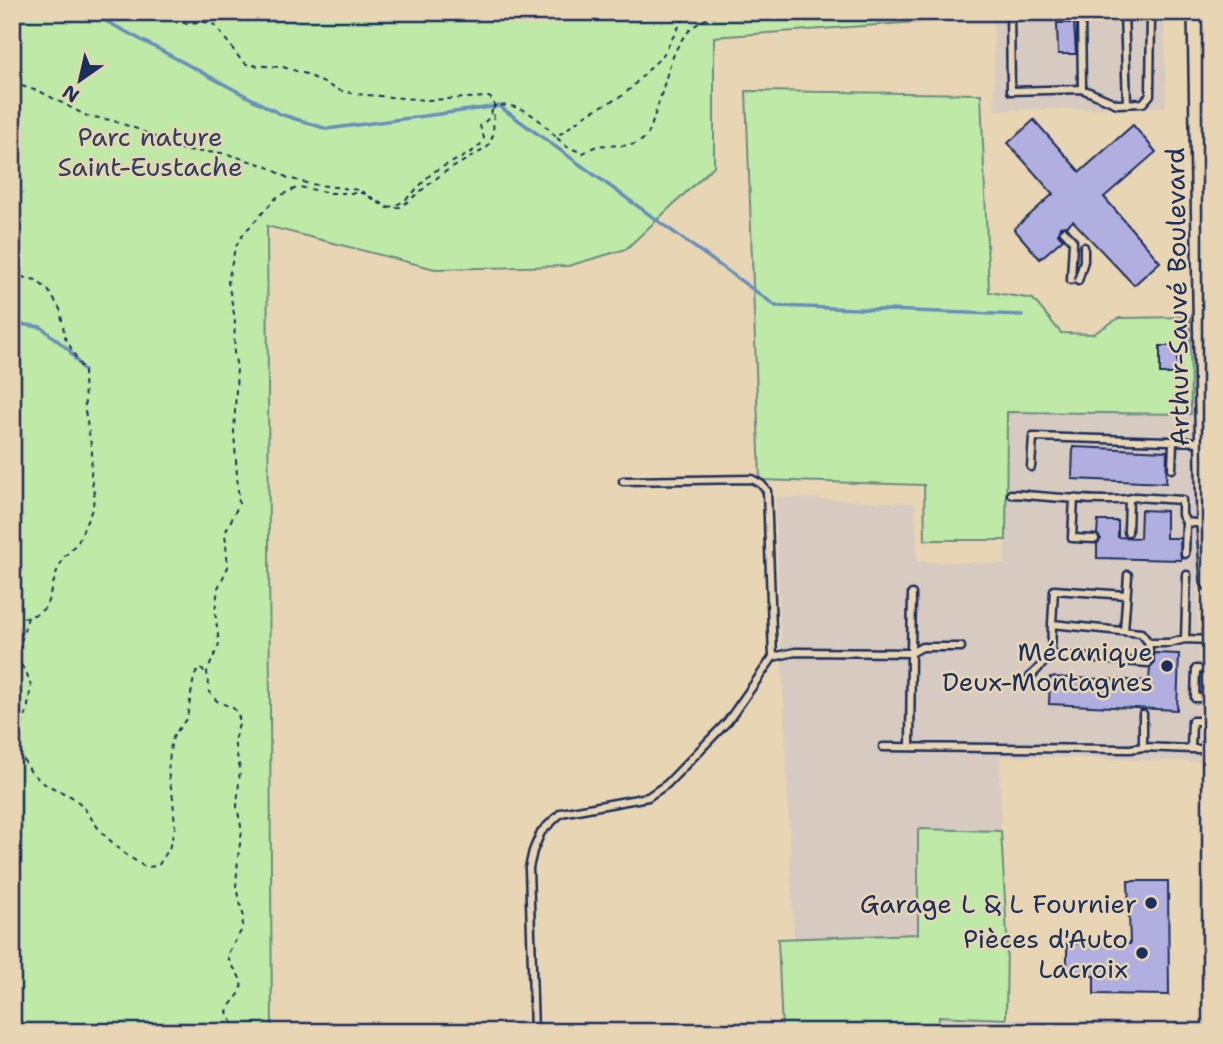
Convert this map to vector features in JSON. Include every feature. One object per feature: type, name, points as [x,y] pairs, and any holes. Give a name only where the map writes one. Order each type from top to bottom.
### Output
[{"type":"main road","name":"Arthur-Sauvé Boulevard","points":[[1198,12],[1205,52],[1211,582]]},
{"type":"lane","points":[[1010,12],[1011,91],[1082,89],[1117,104],[1143,103],[1150,95],[1151,12]]},
{"type":"lane","points":[[1081,12],[1082,89]]},
{"type":"lane","points":[[1124,12],[1126,104]]},
{"type":"lane","points":[[1064,231],[1073,241],[1075,281],[1084,261],[1084,247]]},
{"type":"lane","points":[[1031,467],[1033,437],[1173,442],[1208,450]]},
{"type":"lane","points":[[1172,469],[1173,442]]},
{"type":"lane","points":[[534,1032],[529,868],[541,832],[561,813],[641,799],[667,784],[728,721],[773,657],[767,491],[752,479],[623,481]]},
{"type":"lane","points":[[1011,494],[1182,500],[1182,515],[1186,522],[1185,554]]},
{"type":"lane","points":[[1074,498],[1072,538],[1095,539]]},
{"type":"lane","points":[[1128,532],[1129,500]]},
{"type":"lane","points":[[1186,522],[1209,524]]},
{"type":"lane","points":[[1124,631],[1128,575]]},
{"type":"lane","points":[[1185,639],[1187,575]]},
{"type":"lane","points":[[1030,677],[1051,655],[1054,590],[1126,595]]},
{"type":"lane","points":[[910,747],[912,594]]},
{"type":"lane","points":[[1051,655],[1147,663],[1149,643],[1141,633],[1052,624]]},
{"type":"lane","points":[[1149,643],[1169,643],[1185,639],[1211,640]]},
{"type":"lane","points":[[773,657],[795,652],[911,653],[922,647],[961,647]]},
{"type":"lane","points":[[1211,670],[1196,669],[1195,698],[1211,698]]},
{"type":"lane","points":[[1143,714],[1143,747]]},
{"type":"lane","points":[[1191,749],[1192,721],[1211,721]]},
{"type":"lane","points":[[883,747],[1211,749]]},
{"type":"path","points":[[168,12],[178,23],[205,22],[215,25],[241,60],[248,65],[283,67],[306,74],[333,88],[356,94],[426,100],[463,100],[485,96],[492,99],[494,106],[493,135],[487,148],[443,173],[401,207],[387,208],[363,193],[331,193],[299,187],[277,197],[240,238],[233,254],[228,282],[235,313],[234,353],[237,368],[234,432],[239,504],[225,533],[228,567],[218,588],[215,611],[219,644],[207,672],[209,692],[217,701],[233,708],[240,721],[234,741],[240,769],[237,807],[242,831],[236,888],[244,917],[241,931],[227,955],[242,985],[227,1012],[237,1032]]},
{"type":"path","points":[[556,137],[590,112],[624,95],[663,55],[687,12]]},
{"type":"path","points":[[494,106],[514,105],[543,123],[567,147],[583,153],[598,146],[616,148],[634,145],[647,135],[670,72],[674,52],[682,38],[708,16],[727,12]]},
{"type":"path","points":[[12,83],[41,92],[87,116],[137,128],[185,151],[224,153],[266,166],[288,178],[310,184],[359,190],[388,207],[400,203],[435,171],[481,147],[484,138],[480,126],[488,120],[494,106]]},
{"type":"path","points":[[12,275],[40,282],[52,296],[60,309],[65,337],[85,378],[85,411],[92,450],[93,507],[78,542],[58,568],[46,607],[28,617],[12,621]]},
{"type":"path","points":[[1177,357],[1186,357]]},
{"type":"path","points":[[28,617],[18,652],[19,662],[32,686],[17,737],[20,754],[36,778],[78,801],[101,832],[125,854],[145,867],[158,866],[173,838],[175,823],[168,767],[171,743],[189,713],[196,671],[199,668],[207,672]]},
{"type":"shaded area","points":[[993,12],[1164,12],[1166,107],[995,110]]},
{"type":"shaded area","points":[[1007,412],[1200,414],[1197,569],[1201,762],[1000,756],[1001,831],[918,830],[918,934],[794,940],[775,497],[915,503],[917,561],[1005,564]]},
{"type":"shaded area","points":[[938,1016],[1211,1028],[1211,1032],[939,1032]]},
{"type":"green space","name":"Parc nature Saint-Eustache","points":[[12,12],[971,12],[971,18],[714,37],[714,166],[626,249],[568,266],[435,269],[267,226],[272,1032],[12,1032]]},
{"type":"green space","points":[[746,91],[981,94],[989,292],[1033,299],[1061,333],[1093,334],[1119,318],[1190,317],[1191,414],[1007,412],[1006,540],[925,540],[924,485],[760,480]]},
{"type":"green space","points":[[918,829],[1001,831],[1007,935],[1006,1019],[939,1016],[939,1032],[782,1032],[778,939],[918,934]]},
{"type":"building","points":[[1057,23],[1074,23],[1076,54],[1058,54]]},
{"type":"building","points":[[1034,120],[1080,172],[1133,125],[1156,152],[1104,197],[1160,262],[1134,285],[1073,221],[1060,227],[1058,234],[1063,239],[1040,259],[1014,229],[1053,194],[1008,143]]},
{"type":"building","points":[[1160,346],[1172,346],[1172,352],[1177,352],[1177,374],[1160,374]]},
{"type":"building","points":[[1073,447],[1167,451],[1166,483],[1072,479]]},
{"type":"building","points":[[1141,510],[1166,511],[1166,538],[1180,538],[1181,560],[1097,558],[1097,544],[1101,539],[1097,534],[1098,521],[1118,521],[1118,537],[1140,538]]},
{"type":"building","points":[[1154,653],[1179,654],[1177,710],[1049,704],[1050,677],[1149,681]]},
{"type":"building","points":[[1128,881],[1168,881],[1169,995],[1094,994],[1094,976],[1067,975],[1067,943],[1130,944]]},
{"type":"waterway","points":[[89,12],[280,114],[327,129],[499,106],[776,306],[1022,315]]},
{"type":"waterway","points":[[12,323],[41,327],[69,350],[84,371]]},
{"type":"place","name":"Mécanique Deux-Montagnes","points":[[1167,666]]},
{"type":"place","name":"Garage L & L Fournier","points":[[1151,903]]},
{"type":"place","name":"Pièces d'Auto Lacroix","points":[[1142,953]]}]
